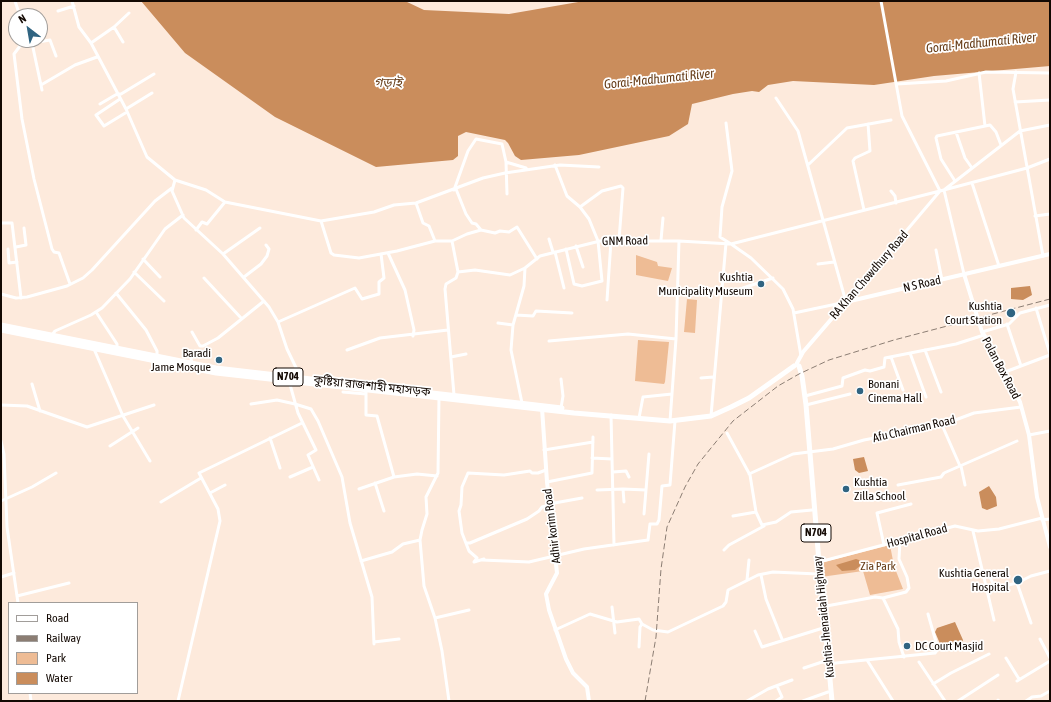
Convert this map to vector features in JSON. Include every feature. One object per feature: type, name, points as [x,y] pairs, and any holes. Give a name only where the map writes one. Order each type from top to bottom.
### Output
[{"type":"highway","name":"কুষ্টিয়া রাজশাহী মহাসড়ক","points":[[1,326],[52,335],[106,350],[195,367],[276,377],[301,378],[366,392],[383,389],[439,397],[450,396],[578,412],[672,421],[711,416],[746,400],[796,366]]},
{"type":"highway","name":"কুষ্টিয়া রাজশাহী মহাসড়ক","points":[[1,330],[94,349],[117,350],[195,367]]},
{"type":"highway","name":"Kushtia-Jhenaidah Highway","points":[[796,366],[805,396],[805,417]]},
{"type":"highway","name":"কুষ্টিয়া রাজশাহী মহাসড়ক","points":[[276,377],[289,381],[327,383],[522,403],[542,407],[561,408],[578,412]]},
{"type":"highway","name":"Kushtia-Jhenaidah Highway","points":[[803,389],[815,532]]},
{"type":"highway","name":"Kushtia-Jhenaidah Highway","points":[[808,452],[819,582]]},
{"type":"highway","name":"Kushtia-Jhenaidah Highway","points":[[818,562],[829,701]]},
{"type":"highway","name":"Kushtia-Jhenaidah Highway","points":[[822,607],[822,628],[832,701]]},
{"type":"main road","name":"N S Road","points":[[846,302],[1050,254]]},
{"type":"main road","name":"Polan Box Road","points":[[964,274],[983,333],[1005,372],[1021,407],[1029,435],[1037,497],[1050,544]]},
{"type":"main road","name":"RA Khan Chowdhury Road","points":[[796,366],[801,356],[846,302]]},
{"type":"main road","name":"Adhir korim Road","points":[[542,407],[544,450],[557,573],[546,595],[555,630],[573,673],[587,687],[589,701]]},
{"type":"street","points":[[72,1],[79,27],[91,43],[97,57],[127,110],[147,157],[175,180],[201,188],[225,202],[321,222],[374,212],[394,206],[416,203],[483,178],[505,173],[555,165],[599,167]]},
{"type":"street","name":"Polan Box Road","points":[[881,1],[901,112],[925,161],[942,191],[964,274]]},
{"type":"street","points":[[58,11],[74,6]]},
{"type":"street","points":[[91,43],[114,27],[129,13]]},
{"type":"street","points":[[114,27],[123,42]]},
{"type":"street","points":[[48,40],[50,40],[56,56]]},
{"type":"street","points":[[18,48],[14,54],[22,119],[34,179],[52,249],[54,252],[58,252],[70,284]]},
{"type":"street","points":[[31,48],[42,90]]},
{"type":"street","points":[[41,85],[75,65],[97,57]]},
{"type":"street","points":[[1016,72],[1012,89],[1043,256]]},
{"type":"street","points":[[979,73],[985,126]]},
{"type":"street","points":[[897,84],[946,81],[979,73],[1050,73]]},
{"type":"street","points":[[100,104],[117,94],[121,94],[154,74]]},
{"type":"street","points":[[120,99],[96,115],[104,126],[152,93]]},
{"type":"street","points":[[776,98],[798,131],[846,302]]},
{"type":"street","points":[[1015,102],[1050,100]]},
{"type":"street","points":[[808,165],[847,128],[891,120]]},
{"type":"street","points":[[726,123],[732,171],[722,206],[720,237],[732,244],[972,183],[1027,168],[1050,159]]},
{"type":"street","points":[[864,210],[853,161],[855,158],[870,151],[868,124]]},
{"type":"street","points":[[942,191],[1020,131],[1050,125]]},
{"type":"street","points":[[955,181],[941,159],[936,138],[937,136],[991,126],[1001,145]]},
{"type":"street","points":[[956,132],[965,158],[972,168]]},
{"type":"street","points":[[481,230],[468,218],[455,189],[468,151],[476,139],[502,144],[506,162],[505,173],[507,194]]},
{"type":"street","points":[[506,162],[528,169]]},
{"type":"street","points":[[555,165],[567,196],[589,219],[598,241],[602,278],[599,283],[582,286],[574,284],[566,249]]},
{"type":"street","points":[[175,180],[172,188],[173,194],[188,224],[223,254],[264,301],[278,322],[287,349],[301,378]]},
{"type":"street","points":[[972,183],[999,266]]},
{"type":"street","points":[[579,207],[602,191],[621,186],[623,188],[619,240]]},
{"type":"street","points":[[1,294],[21,298],[40,294],[70,284],[92,270],[155,201],[172,188]]},
{"type":"street","points":[[891,191],[895,196],[896,203]]},
{"type":"street","name":"RA Khan Chowdhury Road","points":[[846,302],[942,191]]},
{"type":"street","points":[[196,230],[202,222],[207,224],[225,202]]},
{"type":"street","points":[[416,203],[423,223],[430,226],[434,241]]},
{"type":"street","points":[[1035,216],[1050,214]]},
{"type":"street","points":[[52,335],[64,326],[96,312],[116,293],[134,272],[165,229],[183,215]]},
{"type":"street","points":[[661,240],[663,218]]},
{"type":"street","points":[[1,223],[12,222],[21,298]]},
{"type":"street","points":[[321,222],[331,252],[334,255],[359,258],[388,253],[434,241],[452,241],[467,234],[481,230],[495,233],[500,230],[509,232],[517,227],[537,259]]},
{"type":"street","points":[[16,247],[26,245],[24,228]]},
{"type":"street","points":[[223,254],[260,228]]},
{"type":"street","points":[[549,239],[564,288]]},
{"type":"street","name":"GNM Road","points":[[458,272],[475,270],[510,275],[525,268],[537,259],[554,252],[598,241],[661,240],[732,244],[774,278],[783,289],[794,313],[801,356]]},
{"type":"street","points":[[450,396],[451,357],[445,286],[456,278],[458,272],[452,241]]},
{"type":"street","points":[[607,300],[611,241]]},
{"type":"street","points":[[546,470],[532,472],[530,470],[504,475],[468,473],[462,487],[461,505],[459,511],[462,533],[469,551],[477,558],[474,562],[483,560],[529,562],[584,549],[648,540],[650,524],[658,523],[662,486],[670,485],[672,394],[676,339],[679,241]]},
{"type":"street","points":[[711,416],[713,377],[726,243]]},
{"type":"street","points":[[244,277],[267,256],[269,249],[266,245]]},
{"type":"street","points":[[576,246],[582,267]]},
{"type":"street","points":[[8,249],[8,263],[17,262]]},
{"type":"street","points":[[936,250],[942,280]]},
{"type":"street","points":[[388,253],[405,290],[414,330],[413,336]]},
{"type":"street","points":[[278,322],[355,288],[362,299],[379,294],[379,281],[384,278],[381,254]]},
{"type":"street","points":[[143,259],[160,277]]},
{"type":"street","points":[[818,264],[834,262]]},
{"type":"street","points":[[522,403],[511,350],[513,325],[524,286],[525,268]]},
{"type":"street","points":[[134,272],[164,301]]},
{"type":"street","points":[[204,278],[242,319]]},
{"type":"street","points":[[734,291],[774,278]]},
{"type":"street","points":[[116,293],[146,330],[157,351],[157,358]]},
{"type":"street","points":[[192,332],[200,346],[203,346],[218,338],[264,301]]},
{"type":"street","name":"N S Road","points":[[794,313],[846,302]]},
{"type":"street","points":[[805,396],[842,386],[843,378],[865,370],[870,371],[884,367],[884,359],[956,344],[1007,324],[1020,313],[1050,305]]},
{"type":"street","points":[[1005,372],[1050,355],[1036,308]]},
{"type":"street","points":[[516,315],[533,316],[536,311],[572,313]]},
{"type":"street","points":[[96,312],[116,343],[117,350]]},
{"type":"street","points":[[498,323],[513,325]]},
{"type":"street","points":[[1007,324],[1021,366]]},
{"type":"street","points":[[347,350],[380,338],[413,336],[448,330]]},
{"type":"street","points":[[549,341],[628,334],[676,339]]},
{"type":"street","points":[[94,349],[122,416],[150,461]]},
{"type":"street","points":[[925,350],[941,392]]},
{"type":"street","points":[[189,351],[195,367]]},
{"type":"street","points":[[910,353],[926,397]]},
{"type":"street","points":[[451,357],[466,354]]},
{"type":"street","points":[[891,357],[903,390]]},
{"type":"street","points":[[700,378],[713,377]]},
{"type":"street","points":[[561,379],[563,396],[561,408]]},
{"type":"street","points":[[289,381],[302,423],[316,450],[308,455],[319,480]]},
{"type":"street","points":[[32,384],[40,411]]},
{"type":"street","points":[[343,392],[366,392],[366,415],[377,416],[394,477]]},
{"type":"street","points":[[639,418],[643,397],[672,394]]},
{"type":"street","points":[[806,405],[850,394]]},
{"type":"street","points":[[439,397],[437,476],[426,497],[427,514],[420,540],[424,586],[435,618],[442,651],[449,701]]},
{"type":"street","points":[[251,404],[277,400],[295,404],[313,411],[341,472],[350,523],[372,597],[374,643],[399,639]]},
{"type":"street","points":[[1,405],[27,406],[87,427],[154,405]]},
{"type":"street","name":"Afu Chairman Road","points":[[750,474],[794,454],[942,425],[974,413],[1021,407]]},
{"type":"street","points":[[611,415],[614,489],[614,545]]},
{"type":"street","points":[[178,701],[220,521],[218,509],[199,474],[200,472],[302,423]]},
{"type":"street","points":[[942,425],[960,466],[965,485]]},
{"type":"street","points":[[110,446],[138,428]]},
{"type":"street","points":[[1029,435],[1050,431]]},
{"type":"street","points":[[727,434],[750,474],[756,512],[760,523],[764,526]]},
{"type":"street","points":[[547,482],[592,473],[594,437]]},
{"type":"street","points":[[270,438],[280,468]]},
{"type":"street","points":[[1,441],[7,527],[18,602]]},
{"type":"street","points":[[898,485],[941,476],[944,473],[1011,442],[1017,441]]},
{"type":"street","points":[[544,450],[593,442]]},
{"type":"street","points":[[644,514],[649,454]]},
{"type":"street","points":[[592,458],[612,459]]},
{"type":"street","points":[[290,477],[313,467]]},
{"type":"street","points":[[613,472],[626,471],[629,477]]},
{"type":"street","points":[[1,501],[32,487],[56,473]]},
{"type":"street","points":[[358,489],[394,477],[417,474],[437,476]]},
{"type":"street","points":[[161,502],[201,478]]},
{"type":"street","points":[[374,483],[384,511]]},
{"type":"street","points":[[210,493],[225,485]]},
{"type":"street","points":[[623,489],[624,502]]},
{"type":"street","points":[[597,490],[646,490]]},
{"type":"street","points":[[466,543],[470,543],[522,521],[539,512],[542,507],[582,498]]},
{"type":"street","points":[[884,545],[877,513],[911,504]]},
{"type":"street","points":[[724,550],[729,544],[764,526],[776,522],[791,512],[812,510]]},
{"type":"street","points":[[733,516],[756,512]]},
{"type":"street","name":"Hospital Road","points":[[818,562],[956,526],[973,531],[999,529],[1042,519],[1050,519]]},
{"type":"street","points":[[973,531],[994,620]]},
{"type":"street","points":[[361,561],[392,552],[403,544],[420,540]]},
{"type":"street","points":[[822,607],[875,597],[883,598],[904,593],[908,588],[907,577],[899,559],[900,541]]},
{"type":"street","points":[[747,580],[749,560]]},
{"type":"street","points":[[990,577],[995,588],[1017,583],[1031,576],[1050,571]]},
{"type":"street","points":[[555,630],[590,614],[613,621],[639,619],[642,624],[653,630],[668,632],[723,606],[726,602],[728,590],[761,574],[773,572],[818,574]]},
{"type":"street","points":[[1,577],[14,573]]},
{"type":"street","points":[[761,574],[766,599],[782,639]]},
{"type":"street","points":[[17,596],[69,583]]},
{"type":"street","points":[[1017,583],[1031,623]]},
{"type":"street","points":[[883,598],[898,629],[899,642],[904,656]]},
{"type":"street","points":[[612,607],[616,633]]},
{"type":"street","points":[[435,618],[469,610]]},
{"type":"street","points":[[804,668],[827,663],[931,654],[937,651],[938,648],[928,614]]},
{"type":"street","points":[[639,647],[640,627],[642,624]]},
{"type":"street","points":[[755,631],[762,647],[782,639],[822,628]]},
{"type":"street","points":[[1006,658],[1018,680],[1050,659],[1040,639]]},
{"type":"street","points":[[933,684],[964,666],[989,654]]},
{"type":"street","points":[[867,660],[893,701]]},
{"type":"street","points":[[919,662],[945,701]]},
{"type":"street","points":[[958,701],[998,676]]},
{"type":"street","points":[[747,701],[792,680]]},
{"type":"street","points":[[776,701],[782,697],[777,686]]},
{"type":"street","points":[[1026,701],[1032,697],[1041,696],[1050,691]]},
{"type":"street","points":[[803,701],[828,692]]},
{"type":"green space","points":[[636,255],[657,262],[658,266],[672,268],[668,281],[636,275]]},
{"type":"green space","points":[[687,299],[697,300],[695,333],[684,332]]},
{"type":"green space","points":[[638,340],[669,342],[664,384],[635,381]]},
{"type":"green space","name":"Zia Park","points":[[890,545],[894,566],[903,589],[870,595],[863,571],[821,577],[820,563]]},
{"type":"water","name":"গড়াই","points":[[141,1],[405,1],[424,10],[509,14],[584,1],[1050,1],[1050,66],[934,76],[874,85],[793,81],[768,85],[759,92],[752,91],[733,94],[692,104],[688,124],[669,136],[579,155],[521,160],[515,156],[505,140],[466,132],[458,136],[458,156],[453,160],[376,167],[275,117],[185,53]]},
{"type":"water","points":[[1030,286],[1032,295],[1023,300],[1011,299],[1011,288]]},
{"type":"water","points":[[864,457],[868,471],[859,473],[855,470],[853,459]]},
{"type":"water","points":[[989,486],[996,497],[997,506],[987,510],[982,508],[979,492]]},
{"type":"water","points":[[856,559],[865,562],[855,570],[842,571],[836,565]]},
{"type":"water","points":[[955,622],[963,640],[962,643],[941,646],[935,632],[937,628]]},
{"type":"railway","points":[[645,701],[656,637],[661,569],[667,527],[685,487],[698,464],[733,421],[778,386],[829,360],[894,340],[1050,299]]},
{"type":"place","name":"Kushtia Municipality Museum","points":[[761,284]]},
{"type":"place","name":"Kushtia Court Station","points":[[1011,313]]},
{"type":"place","name":"Baradi Jame Mosque","points":[[219,360]]},
{"type":"place","name":"Bonani Cinema Hall","points":[[860,391]]},
{"type":"place","name":"Kushtia Zilla School","points":[[846,489]]},
{"type":"place","name":"Kushtia General Hospital","points":[[1018,580]]},
{"type":"place","name":"DC Court Masjid","points":[[907,646]]},
{"type":"water label","name":"Gorai-Madhumati River","points":[[981,43]]},
{"type":"water label","name":"Gorai-Madhumati River","points":[[659,79]]}]
